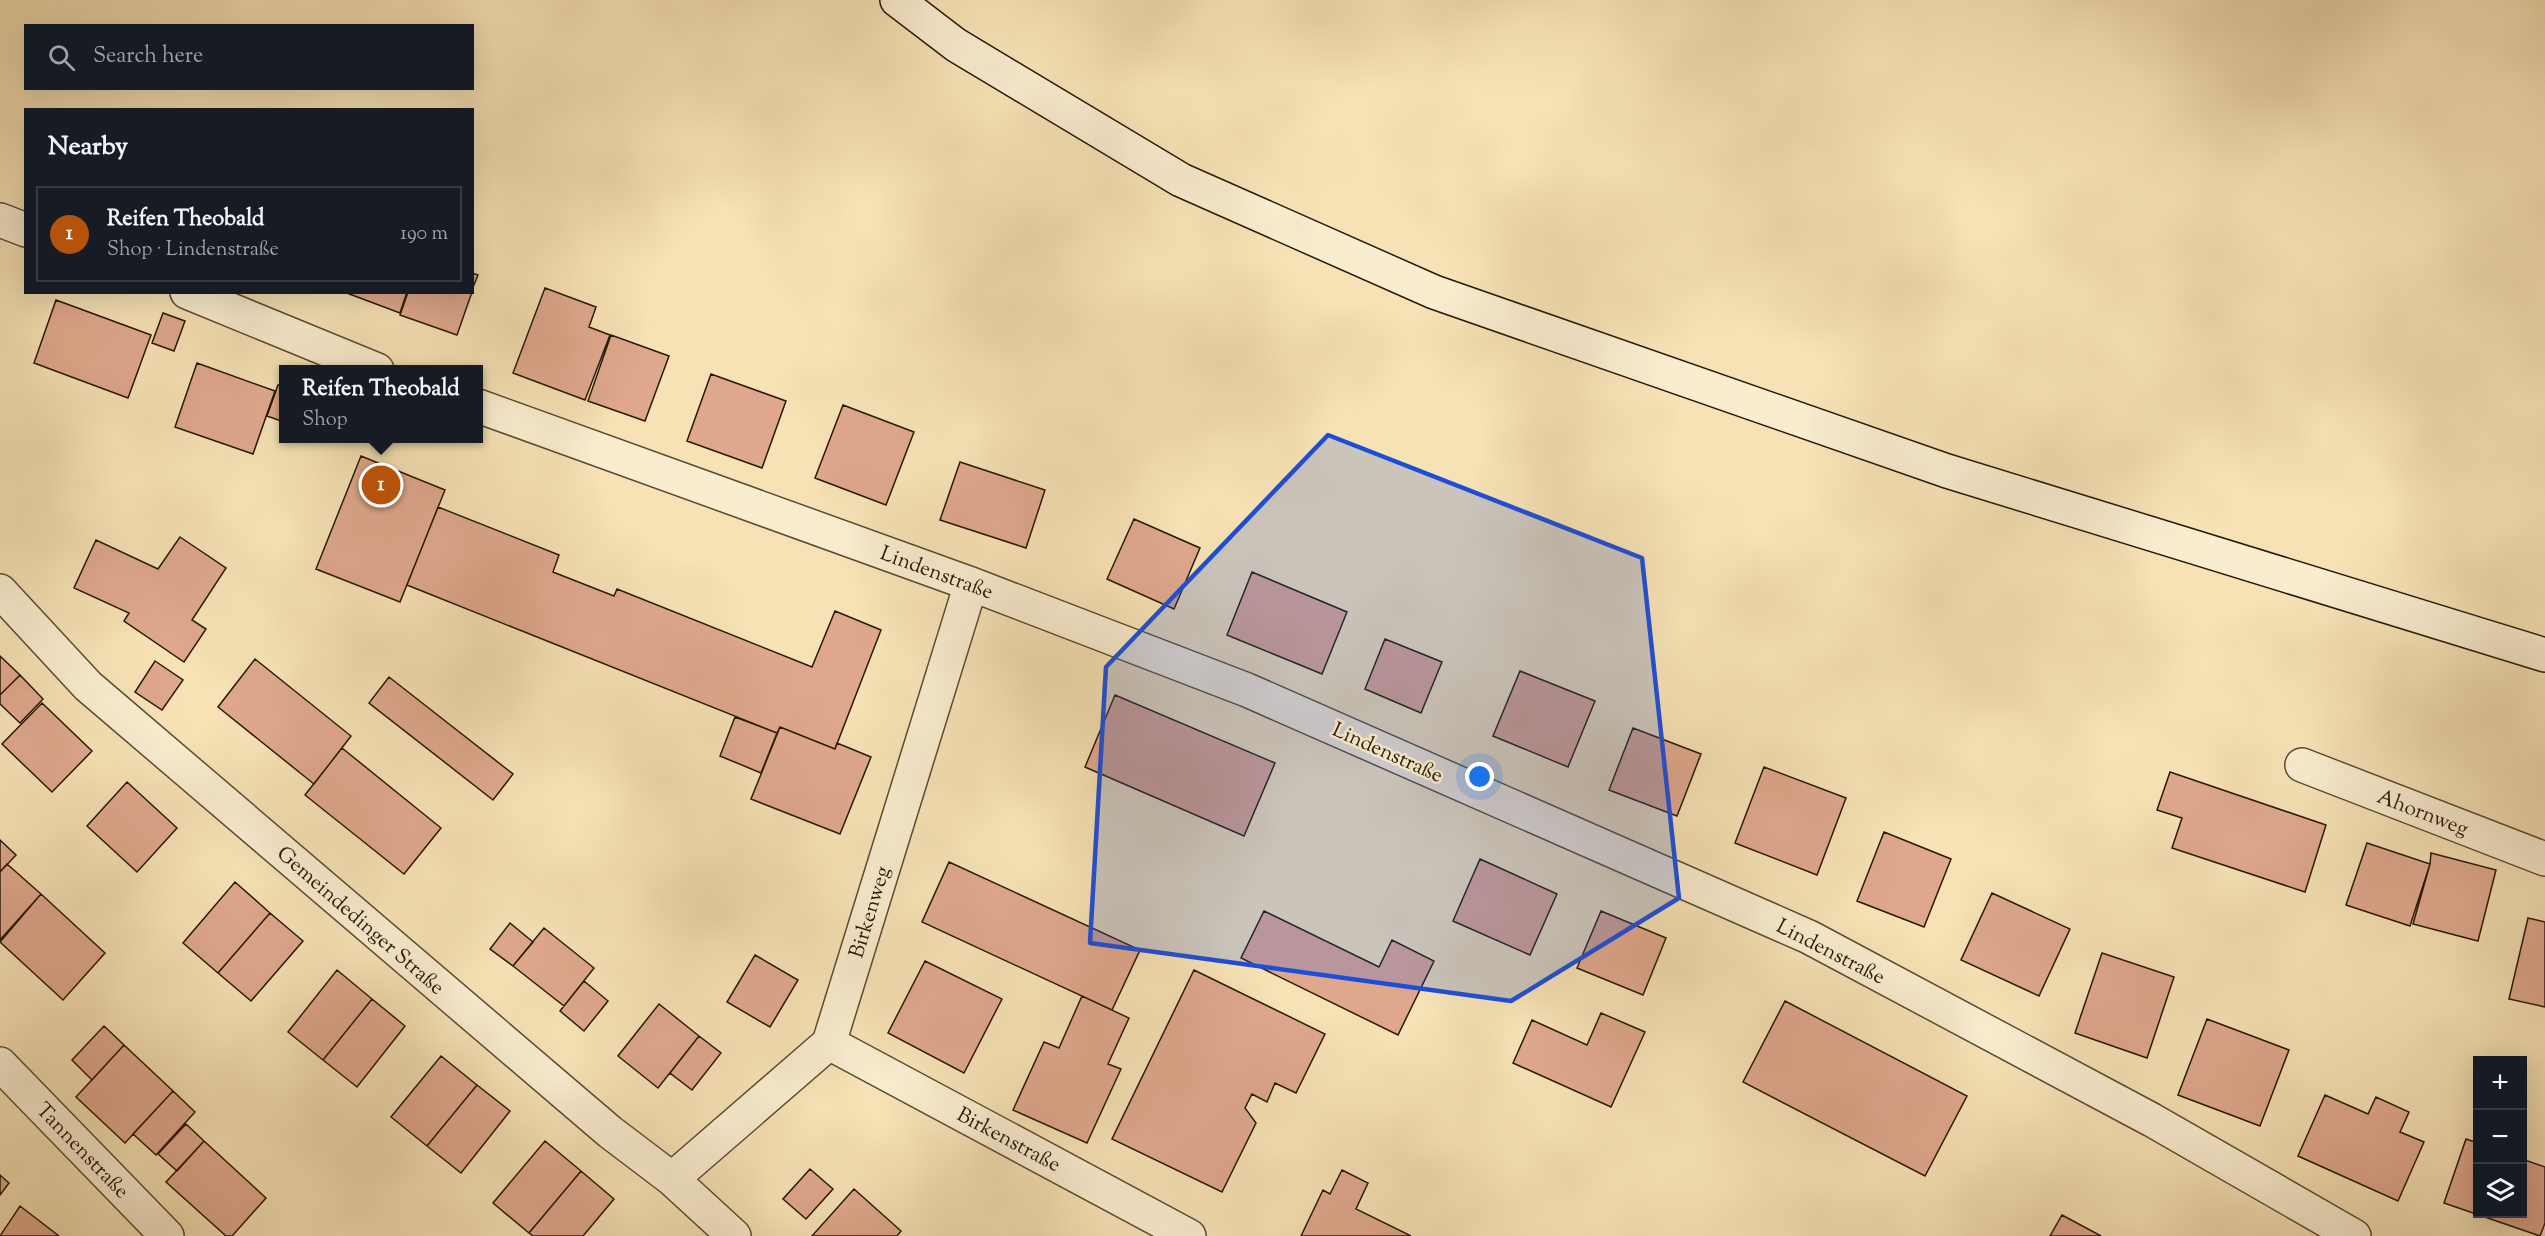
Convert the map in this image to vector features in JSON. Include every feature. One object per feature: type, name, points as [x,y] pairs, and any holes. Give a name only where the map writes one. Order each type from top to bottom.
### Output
[{"type":"street","points":[[897,0],[956,45],[1181,180],[1434,292],[1947,471],[2545,655]]},
{"type":"street","points":[[0,220],[24,229]]},
{"type":"street","points":[[192,294],[367,365]]},
{"type":"street","name":"Lindenstraße","points":[[483,408],[971,584],[1247,690],[1809,937],[2152,1120],[2354,1236]]},
{"type":"street","name":"Birkenweg","points":[[829,1043],[971,584]]},
{"type":"street","name":"Gemeindedinger Straße","points":[[0,591],[88,686],[610,1132],[672,1179],[734,1236]]},
{"type":"street","name":"Ahornweg","points":[[2302,765],[2545,859]]},
{"type":"street","points":[[672,1179],[829,1043]]},
{"type":"street","name":"Birkenstraße","points":[[829,1043],[1189,1236]]},
{"type":"street","name":"Tannenstraße","points":[[0,1064],[166,1236]]},
{"type":"highlighted area","points":[[1328,435],[1642,558],[1679,898],[1511,1001],[1090,943],[1106,667]]},
{"type":"building","points":[[474,274],[478,275],[474,285]]},
{"type":"building","points":[[545,288],[596,307],[589,327],[610,335],[585,400],[513,373]]},
{"type":"building","points":[[349,294],[406,294],[400,313]]},
{"type":"building","points":[[407,294],[471,294],[457,335],[400,315]]},
{"type":"building","points":[[56,300],[151,335],[128,398],[34,363]]},
{"type":"building","points":[[163,313],[185,321],[174,351],[152,343]]},
{"type":"building","points":[[611,335],[669,356],[645,421],[588,401]]},
{"type":"building","points":[[197,363],[275,391],[253,454],[175,427]]},
{"type":"building","points":[[711,374],[786,401],[762,468],[687,441]]},
{"type":"building","points":[[278,385],[279,385],[279,420],[267,416]]},
{"type":"building","points":[[843,405],[914,432],[886,505],[815,478]]},
{"type":"building","points":[[361,456],[445,490],[400,602],[316,569]]},
{"type":"building","points":[[960,462],[1045,490],[1026,548],[940,520]]},
{"type":"building","points":[[438,507],[559,555],[553,572],[614,596],[617,589],[812,667],[835,611],[881,630],[835,749],[780,727],[777,733],[407,585]]},
{"type":"building","points":[[1134,519],[1200,548],[1174,609],[1107,579]]},
{"type":"building","points":[[180,537],[226,568],[192,620],[206,629],[184,662],[124,621],[129,613],[74,588],[96,540],[158,569]]},
{"type":"building","points":[[1252,572],[1347,612],[1322,674],[1227,635]]},
{"type":"building","points":[[1385,639],[1442,662],[1421,713],[1365,689]]},
{"type":"building","points":[[0,656],[20,675],[0,695]]},
{"type":"building","points":[[255,659],[351,736],[314,784],[218,707]]},
{"type":"building","points":[[155,661],[183,680],[162,710],[135,692]]},
{"type":"building","points":[[1520,671],[1595,701],[1568,767],[1493,736]]},
{"type":"building","points":[[20,675],[43,699],[20,723],[0,704],[0,695]]},
{"type":"building","points":[[389,677],[513,774],[493,800],[369,703]]},
{"type":"building","points":[[1115,695],[1275,763],[1244,836],[1085,767]]},
{"type":"building","points":[[42,703],[92,751],[52,792],[2,744]]},
{"type":"building","points":[[735,717],[777,733],[761,773],[720,756]]},
{"type":"building","points":[[780,727],[835,749],[837,743],[871,757],[840,834],[751,799]]},
{"type":"building","points":[[1633,728],[1701,754],[1677,816],[1609,790]]},
{"type":"building","points":[[342,748],[441,828],[404,874],[305,795]]},
{"type":"building","points":[[1764,767],[1846,798],[1817,875],[1735,843]]},
{"type":"building","points":[[2170,772],[2326,825],[2305,892],[2172,848],[2182,818],[2157,810]]},
{"type":"building","points":[[127,782],[177,828],[137,872],[87,826]]},
{"type":"building","points":[[1884,832],[1951,859],[1924,927],[1857,901]]},
{"type":"building","points":[[0,840],[16,855],[0,872]]},
{"type":"building","points":[[2367,843],[2430,864],[2410,926],[2346,905]]},
{"type":"building","points":[[2431,853],[2496,870],[2478,941],[2413,924]]},
{"type":"building","points":[[1480,859],[1557,894],[1530,955],[1453,921]]},
{"type":"building","points":[[949,862],[1140,950],[1112,1010],[922,922]]},
{"type":"building","points":[[7,864],[41,894],[0,940],[0,872]]},
{"type":"building","points":[[235,882],[270,913],[218,973],[183,943]]},
{"type":"building","points":[[1992,893],[2070,929],[2039,996],[1961,960]]},
{"type":"building","points":[[41,894],[105,953],[63,1000],[0,942]]},
{"type":"building","points":[[1264,911],[1379,967],[1392,940],[1434,961],[1398,1035],[1241,958]]},
{"type":"building","points":[[1601,911],[1666,938],[1643,995],[1577,968]]},
{"type":"building","points":[[270,913],[303,941],[251,1001],[218,973]]},
{"type":"building","points":[[2528,918],[2545,922],[2545,1007],[2509,999]]},
{"type":"building","points":[[510,923],[533,942],[513,966],[490,949]]},
{"type":"building","points":[[544,928],[594,968],[564,1006],[513,966]]},
{"type":"building","points":[[2102,953],[2174,977],[2147,1058],[2075,1033]]},
{"type":"building","points":[[755,955],[798,980],[770,1027],[727,1002]]},
{"type":"building","points":[[925,961],[1002,999],[964,1073],[888,1033]]},
{"type":"building","points":[[337,970],[372,999],[323,1060],[288,1032]]},
{"type":"building","points":[[1194,970],[1325,1034],[1296,1093],[1275,1083],[1267,1102],[1252,1094],[1245,1108],[1256,1123],[1222,1192],[1112,1139]]},
{"type":"building","points":[[584,981],[608,1001],[584,1031],[560,1011]]},
{"type":"building","points":[[1082,996],[1129,1018],[1108,1064],[1121,1069],[1087,1143],[1013,1110],[1044,1042],[1059,1048]]},
{"type":"building","points":[[372,999],[405,1026],[357,1087],[323,1060]]},
{"type":"building","points":[[1785,1001],[1967,1096],[1925,1176],[1743,1082]]},
{"type":"building","points":[[659,1004],[699,1036],[658,1088],[618,1056]]},
{"type":"building","points":[[1601,1013],[1645,1032],[1611,1107],[1513,1063],[1532,1020],[1587,1045]]},
{"type":"building","points":[[2207,1019],[2289,1050],[2260,1126],[2178,1095]]},
{"type":"building","points":[[104,1026],[124,1045],[92,1080],[72,1060]]},
{"type":"building","points":[[699,1036],[721,1053],[692,1090],[670,1073]]},
{"type":"building","points":[[124,1045],[173,1091],[125,1143],[76,1097]]},
{"type":"building","points":[[441,1056],[477,1085],[427,1146],[391,1117]]},
{"type":"building","points":[[477,1085],[510,1111],[461,1173],[427,1146]]},
{"type":"building","points":[[173,1091],[195,1112],[156,1155],[133,1134]]},
{"type":"building","points":[[2325,1095],[2368,1114],[2376,1097],[2409,1112],[2400,1132],[2424,1142],[2398,1201],[2298,1156]]},
{"type":"building","points":[[186,1124],[204,1141],[177,1171],[158,1154]]},
{"type":"building","points":[[2466,1139],[2473,1141],[2473,1213],[2444,1203]]},
{"type":"building","points":[[204,1141],[266,1198],[232,1236],[226,1236],[166,1182]]},
{"type":"building","points":[[545,1141],[581,1171],[529,1233],[493,1203]]},
{"type":"building","points":[[2527,1161],[2545,1167],[2545,1223],[2540,1236],[2488,1218],[2527,1218]]},
{"type":"building","points":[[810,1169],[833,1189],[806,1219],[783,1199]]},
{"type":"building","points":[[1342,1170],[1368,1183],[1356,1209],[1411,1236],[1301,1236],[1323,1190],[1330,1194]]},
{"type":"building","points":[[581,1171],[614,1199],[583,1236],[533,1236],[529,1233]]},
{"type":"building","points":[[0,1175],[9,1183],[0,1195]]},
{"type":"building","points":[[854,1189],[901,1231],[897,1236],[812,1236]]},
{"type":"building","points":[[20,1206],[59,1236],[0,1236]]},
{"type":"building","points":[[2062,1215],[2101,1236],[2050,1236]]},
{"type":"place","name":"Reifen Theobald","points":[[381,485]]}]
